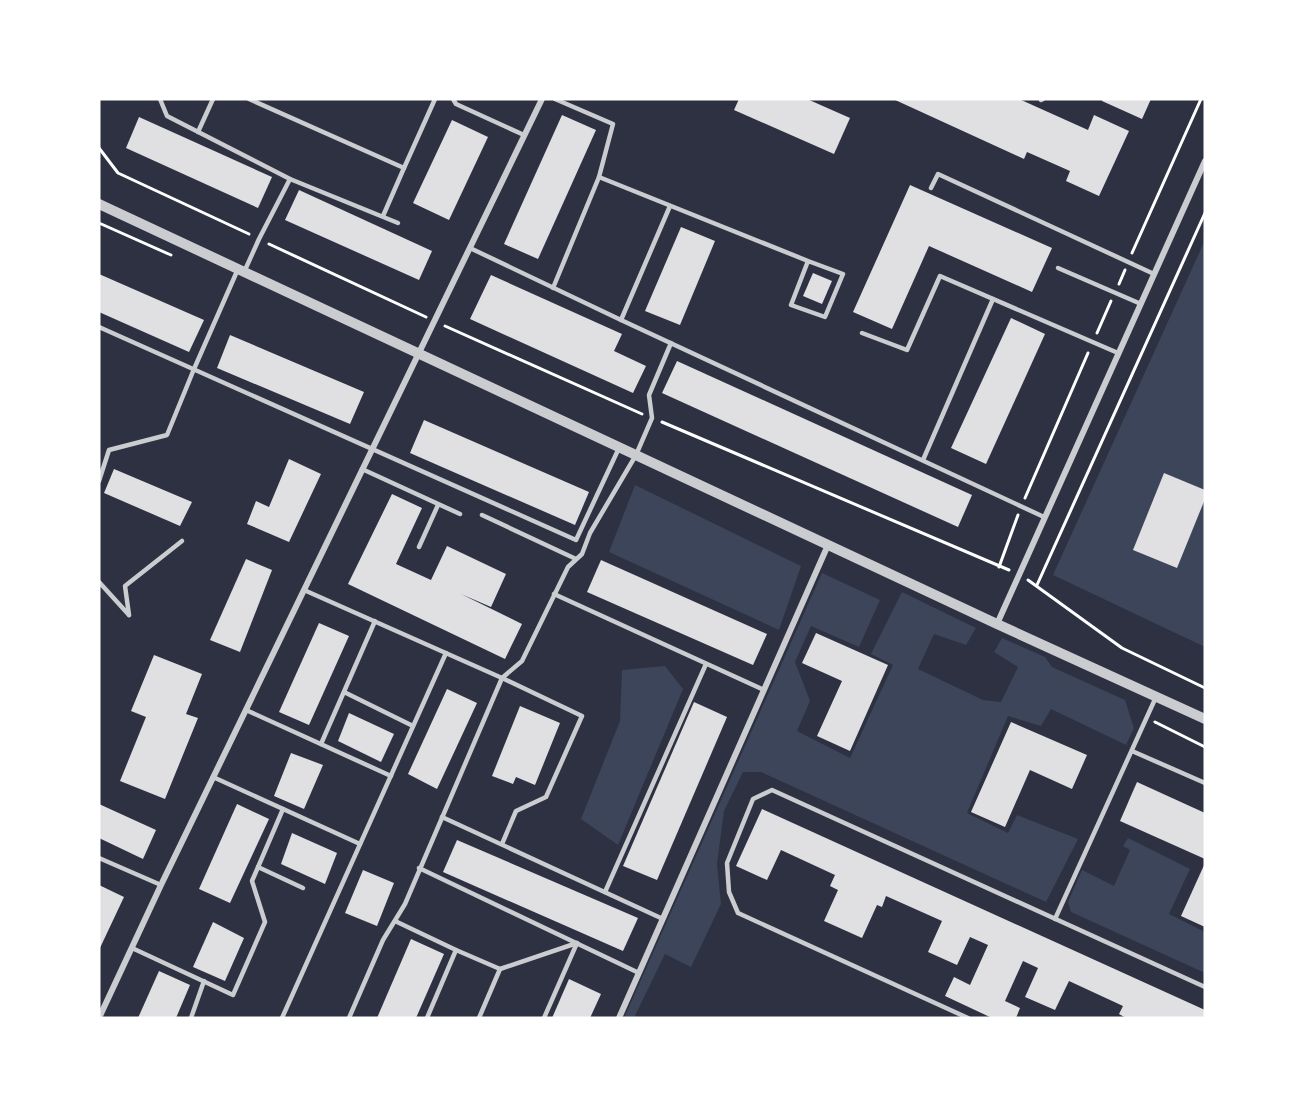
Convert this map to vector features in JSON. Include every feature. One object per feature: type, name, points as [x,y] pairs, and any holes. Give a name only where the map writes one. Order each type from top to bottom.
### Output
[{"type":"street","points":[[99,1018],[213,777],[542,99]]},
{"type":"street","points":[[997,624],[1154,274],[1202,175],[1205,161]]},
{"type":"street","points":[[99,204],[1205,719]]},
{"type":"street","points":[[619,1018],[828,545]]},
{"type":"lane","points":[[160,99],[167,116],[290,179],[398,223]]},
{"type":"lane","points":[[198,132],[213,99]]},
{"type":"lane","points":[[249,99],[404,168]]},
{"type":"lane","points":[[383,216],[435,99]]},
{"type":"lane","points":[[453,99],[456,104],[524,135]]},
{"type":"lane","points":[[553,288],[598,177],[612,124],[555,99]]},
{"type":"lane","points":[[931,189],[938,174],[1154,274]]},
{"type":"lane","points":[[598,177],[843,274],[825,316],[791,305],[808,261]]},
{"type":"lane","points":[[99,481],[110,450],[167,435],[194,369],[242,270],[290,179]]},
{"type":"lane","points":[[621,320],[670,206]]},
{"type":"lane","points":[[470,248],[1044,517]]},
{"type":"lane","points":[[1058,268],[1141,304]]},
{"type":"lane","points":[[862,333],[907,350],[940,276],[1118,353]]},
{"type":"lane","points":[[923,460],[993,299]]},
{"type":"lane","points":[[99,327],[576,540],[620,447]]},
{"type":"lane","points":[[349,1018],[383,940],[405,904],[502,678],[522,661],[568,567],[582,554],[590,533],[636,455],[652,418],[649,395],[671,343]]},
{"type":"lane","points":[[362,469],[460,514]]},
{"type":"lane","points":[[419,547],[438,505]]},
{"type":"lane","points":[[482,515],[576,559]]},
{"type":"lane","points":[[99,582],[129,615],[125,586],[182,541]]},
{"type":"lane","points":[[304,590],[582,716],[546,797],[516,811],[502,844]]},
{"type":"lane","points":[[555,594],[764,690]]},
{"type":"lane","points":[[321,744],[375,621]]},
{"type":"lane","points":[[282,1018],[446,653]]},
{"type":"lane","points":[[605,892],[706,664]]},
{"type":"lane","points":[[344,692],[413,726]]},
{"type":"lane","points":[[1055,919],[1156,697]]},
{"type":"lane","points":[[246,710],[391,776]]},
{"type":"lane","points":[[1132,751],[1205,783]]},
{"type":"lane","points":[[213,777],[360,844]]},
{"type":"lane","points":[[968,1018],[738,913],[729,892],[727,863],[753,799],[772,789],[1205,987]]},
{"type":"lane","points":[[132,948],[233,995],[265,922],[252,881],[283,809]]},
{"type":"lane","points":[[442,817],[663,919]]},
{"type":"lane","points":[[99,858],[161,885]]},
{"type":"lane","points":[[258,867],[303,888]]},
{"type":"lane","points":[[419,868],[639,973]]},
{"type":"lane","points":[[394,921],[500,969],[578,943]]},
{"type":"lane","points":[[544,1018],[578,943]]},
{"type":"lane","points":[[427,1018],[456,950]]},
{"type":"lane","points":[[479,1018],[500,969]]},
{"type":"lane","points":[[191,1018],[204,981]]},
{"type":"path","points":[[1037,585],[1205,213]]},
{"type":"shaded area","points":[[1205,240],[1205,647],[1053,575]]},
{"type":"shaded area","points":[[635,485],[801,566],[779,630],[609,552]]},
{"type":"shaded area","points":[[822,573],[880,600],[859,647],[811,626],[795,662],[810,701],[797,731],[850,758],[893,665],[871,654],[902,592],[976,628],[966,645],[934,634],[918,669],[983,700],[1001,702],[1018,667],[994,652],[1002,638],[1045,657],[1052,667],[1125,700],[1134,728],[1126,745],[1051,709],[1041,726],[1008,716],[967,813],[1008,833],[1017,815],[1078,839],[1046,902],[761,772],[743,772],[724,811],[717,864],[721,904],[691,967],[665,954],[634,1018],[624,1018]]},
{"type":"shaded area","points":[[665,666],[683,689],[618,845],[581,819],[620,721],[622,670]]},
{"type":"shaded area","points":[[1128,838],[1190,869],[1169,914],[1205,932],[1205,973],[1071,912],[1068,902],[1082,870],[1114,886],[1130,850],[1123,846]]},
{"type":"building","points":[[739,99],[807,99],[850,118],[834,154],[734,110]]},
{"type":"building","points":[[893,99],[1019,99],[1088,130],[1094,115],[1129,131],[1099,196],[1066,181],[1070,171],[1027,152],[1024,159]]},
{"type":"building","points":[[1102,99],[1151,99],[1142,119]]},
{"type":"building","points":[[562,115],[596,130],[538,259],[504,244]]},
{"type":"building","points":[[139,117],[272,177],[258,208],[126,148]]},
{"type":"building","points":[[452,120],[488,137],[449,220],[413,203]]},
{"type":"building","points":[[910,185],[1052,248],[1032,292],[929,246],[892,329],[853,312]]},
{"type":"building","points":[[299,190],[432,251],[419,280],[285,220]]},
{"type":"building","points":[[681,227],[715,241],[680,325],[645,311]]},
{"type":"building","points":[[813,273],[832,281],[822,304],[803,296]]},
{"type":"building","points":[[99,274],[204,320],[189,352],[99,312]]},
{"type":"building","points":[[491,275],[622,334],[614,351],[646,366],[633,393],[470,319]]},
{"type":"building","points":[[1011,318],[1045,334],[986,464],[951,448]]},
{"type":"building","points":[[230,335],[364,392],[350,424],[217,368]]},
{"type":"building","points":[[677,361],[972,495],[958,527],[662,393]]},
{"type":"building","points":[[424,420],[589,492],[575,525],[410,453]]},
{"type":"building","points":[[289,459],[321,474],[289,542],[247,524],[256,501],[269,507]]},
{"type":"building","points":[[114,469],[192,502],[180,526],[104,493]]},
{"type":"building","points":[[1164,473],[1205,490],[1205,499],[1177,568],[1133,550]]},
{"type":"building","points":[[392,494],[422,508],[396,564],[431,580],[447,546],[506,574],[491,607],[461,594],[522,624],[505,659],[348,584]]},
{"type":"building","points":[[246,559],[272,570],[240,652],[210,640]]},
{"type":"building","points":[[601,560],[767,634],[753,665],[587,592]]},
{"type":"building","points":[[319,623],[349,636],[309,725],[279,712]]},
{"type":"building","points":[[816,633],[888,665],[850,751],[817,736],[842,681],[802,663]]},
{"type":"building","points":[[154,655],[202,674],[186,714],[198,718],[165,799],[120,781],[146,717],[131,711]]},
{"type":"building","points":[[447,689],[477,703],[437,789],[408,774]]},
{"type":"building","points":[[694,702],[727,717],[657,880],[623,866]]},
{"type":"building","points":[[520,706],[560,723],[535,785],[516,777],[513,784],[492,776]]},
{"type":"building","points":[[349,713],[394,734],[381,762],[338,741]]},
{"type":"building","points":[[1011,722],[1087,755],[1072,789],[1030,770],[1005,827],[971,812]]},
{"type":"building","points":[[291,753],[323,765],[304,809],[274,796]]},
{"type":"building","points":[[1137,782],[1205,813],[1205,859],[1120,821]]},
{"type":"building","points":[[99,804],[156,830],[143,859],[99,838]]},
{"type":"building","points":[[237,804],[269,819],[230,903],[199,889]]},
{"type":"building","points":[[762,809],[1205,1010],[1205,1018],[1126,1018],[1119,1014],[1123,1006],[1069,981],[1055,1010],[1025,997],[1038,968],[1023,961],[1005,1001],[1020,1008],[1016,1018],[992,1018],[945,996],[954,977],[970,985],[988,945],[970,937],[957,965],[928,952],[942,921],[886,896],[882,907],[877,905],[862,938],[824,921],[838,890],[830,886],[835,875],[781,850],[767,880],[736,866]]},
{"type":"building","points":[[292,833],[337,853],[325,884],[281,864]]},
{"type":"building","points":[[457,840],[638,918],[623,951],[443,872]]},
{"type":"building","points":[[1205,863],[1205,927],[1181,916]]},
{"type":"building","points":[[363,870],[394,883],[377,926],[345,913]]},
{"type":"building","points":[[99,885],[124,897],[99,950]]},
{"type":"building","points":[[213,922],[244,938],[225,981],[193,967]]},
{"type":"building","points":[[411,939],[444,954],[416,1018],[377,1018]]},
{"type":"building","points":[[159,971],[190,985],[176,1018],[138,1018]]},
{"type":"building","points":[[569,979],[601,994],[590,1018],[552,1018]]}]
